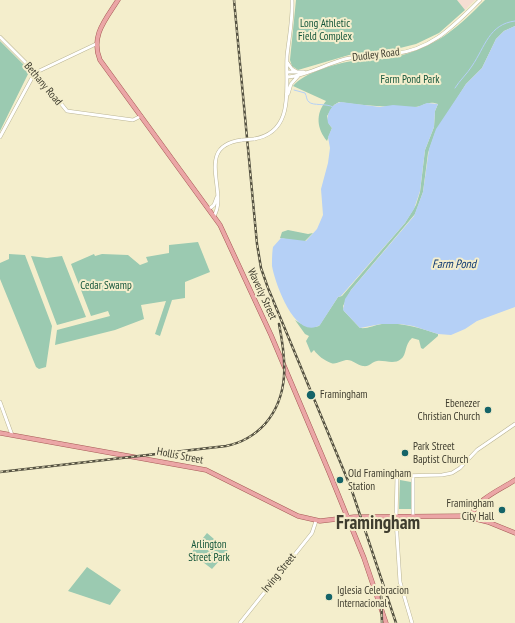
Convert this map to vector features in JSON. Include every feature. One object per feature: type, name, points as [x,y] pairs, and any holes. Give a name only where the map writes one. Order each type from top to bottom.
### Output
[{"type":"main road","points":[[96,44],[100,28],[118,0]]},
{"type":"main road","name":"Waverly Street","points":[[96,44],[102,64],[214,216],[271,335],[367,565],[386,623]]},
{"type":"main road","name":"Hollis Street","points":[[0,433],[206,470],[300,517],[316,521],[396,516],[472,517],[515,533]]},
{"type":"main road","points":[[472,517],[474,510],[479,503],[515,480]]},
{"type":"street","points":[[287,100],[287,61],[292,0]]},
{"type":"street","name":"Dudley Road","points":[[287,77],[350,58],[394,54],[420,47],[449,31],[480,0]]},
{"type":"street","name":"Bethany Road","points":[[0,37],[36,73],[62,107],[67,111],[133,120],[140,116]]},
{"type":"street","points":[[0,137],[25,88],[36,73],[96,44]]},
{"type":"street","points":[[214,216],[218,208],[215,171],[216,157],[227,144],[266,135],[277,126],[284,112],[291,84],[299,74],[292,69],[287,61]]},
{"type":"street","name":"Dudley Road","points":[[287,72],[299,74]]},
{"type":"street","points":[[209,209],[216,202],[218,196]]},
{"type":"street","points":[[0,402],[12,435]]},
{"type":"street","points":[[412,623],[401,587],[396,516],[397,476],[452,473],[460,468],[477,450],[515,424]]},
{"type":"street","points":[[413,476],[413,516]]},
{"type":"street","name":"Irving Street","points":[[240,623],[310,535],[316,521]]},
{"type":"shaded area","points":[[457,0],[475,0],[465,10]]},
{"type":"green space","name":"Long Athletic Field Complex","points":[[296,0],[457,0],[465,10],[439,33],[416,44],[388,51],[349,55],[298,70],[292,66],[290,60]]},
{"type":"green space","name":"Farm Pond Park","points":[[485,0],[515,0],[515,26],[504,31],[496,39],[482,68],[466,84],[435,133],[428,153],[423,192],[415,214],[351,290],[343,306],[344,311],[360,328],[382,324],[396,324],[410,326],[438,334],[438,336],[423,349],[421,348],[419,340],[412,338],[409,341],[403,357],[395,362],[377,361],[365,366],[348,360],[335,364],[329,362],[319,356],[314,350],[311,353],[306,341],[309,336],[305,334],[295,320],[310,327],[319,326],[338,297],[342,296],[405,223],[416,205],[420,192],[425,150],[434,127],[435,111],[438,104],[428,103],[418,107],[396,107],[339,102],[334,105],[327,116],[329,124],[332,128],[327,141],[319,126],[320,111],[326,101],[293,86],[305,76],[313,72],[341,63],[357,60],[397,57],[428,45],[448,34],[457,27]]},
{"type":"green space","points":[[0,41],[27,68],[29,72],[0,131]]},
{"type":"green space","points":[[288,230],[308,234],[313,233],[304,242],[280,238],[282,232]]},
{"type":"green space","points":[[198,242],[210,272],[185,282],[185,298],[172,300],[160,336],[155,334],[166,301],[141,305],[144,319],[115,330],[55,345],[57,330],[110,316],[108,311],[91,316],[71,264],[94,254],[95,256],[102,254],[128,255],[140,265],[148,262],[146,257],[169,253],[169,245]]},
{"type":"green space","points":[[9,254],[25,255],[52,326],[46,367],[39,369],[36,367],[0,279],[0,263],[9,259]]},
{"type":"green space","name":"Cedar Swamp","points":[[31,256],[47,258],[62,256],[86,317],[57,325]]},
{"type":"green space","points":[[400,480],[411,482],[411,509],[399,509]]},
{"type":"green space","name":"Arlington Street Park","points":[[207,533],[228,551],[212,569],[191,553]]},
{"type":"green space","points":[[87,567],[121,590],[110,605],[68,591]]},
{"type":"water","name":"Farm Pond","points":[[515,26],[515,307],[477,321],[465,329],[451,335],[438,334],[413,326],[400,324],[381,324],[360,328],[343,310],[345,299],[414,216],[423,192],[429,149],[436,129],[466,84],[482,68],[496,39],[504,31]]},
{"type":"water","points":[[341,102],[380,107],[393,105],[417,107],[427,103],[438,104],[435,111],[434,127],[425,150],[420,191],[414,209],[405,223],[341,296],[338,297],[320,325],[311,328],[302,325],[295,318],[282,296],[277,285],[272,266],[273,247],[281,238],[306,241],[317,229],[323,215],[321,189],[328,163],[330,148],[328,137],[332,128],[328,123],[328,116],[332,107]]},
{"type":"waterway","points":[[455,88],[477,59],[493,32],[506,23],[515,21]]},
{"type":"waterway","points":[[294,90],[305,93],[307,100],[311,103],[333,107]]},
{"type":"railway","points":[[234,0],[257,244],[261,268],[351,488],[396,623]]},
{"type":"railway","points":[[0,472],[226,446],[247,438],[265,424],[279,401],[284,376],[283,350],[279,324]]},
{"type":"railway","points":[[381,590],[382,623]]},
{"type":"place","name":"Framingham","points":[[311,395]]},
{"type":"place","name":"Ebenezer Christian Church","points":[[488,410]]},
{"type":"place","name":"Park Street Baptist Church","points":[[405,453]]},
{"type":"place","name":"Old Framingham Station","points":[[340,480]]},
{"type":"place","name":"Framingham City Hall","points":[[502,510]]},
{"type":"place","name":"Iglesia Celebracion Internacional","points":[[329,597]]},
{"type":"district","name":"Framingham","points":[[378,524]]}]
